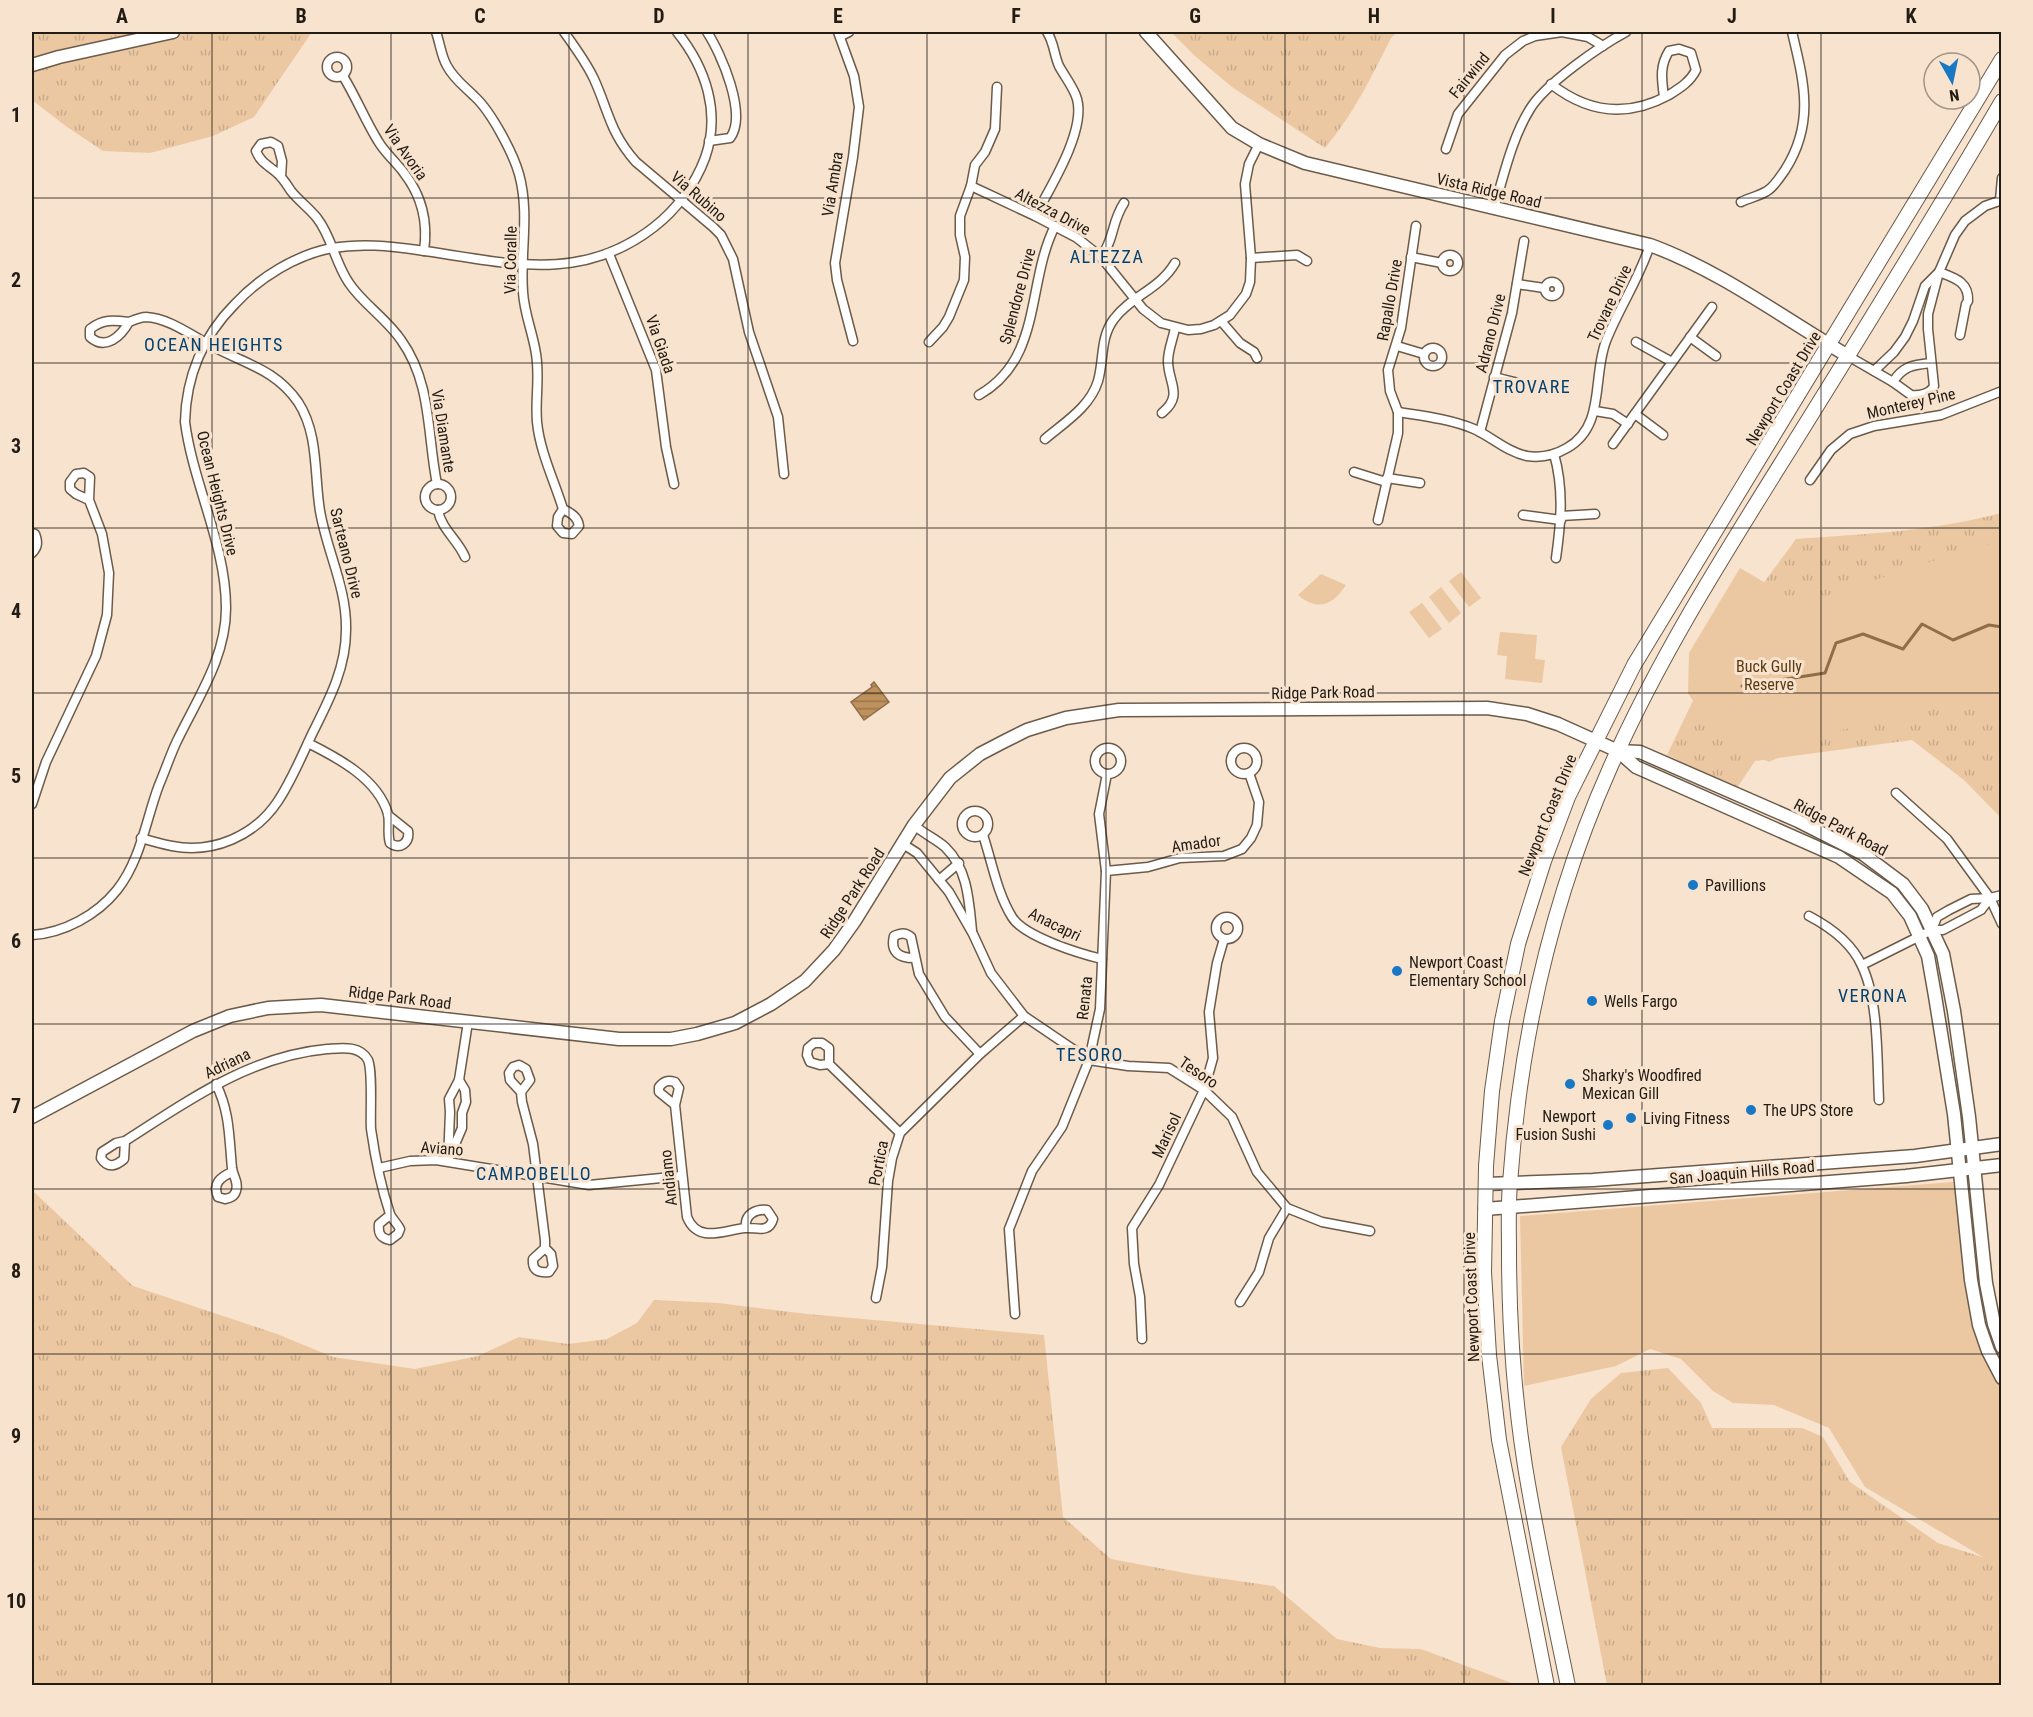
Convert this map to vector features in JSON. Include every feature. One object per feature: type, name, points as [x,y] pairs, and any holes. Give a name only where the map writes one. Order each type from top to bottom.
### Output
[{"type":"main road","name":"Newport Coast Drive","points":[[1547,1686],[1499,1440],[1489,1355],[1484,1272],[1486,1184],[1492,1091],[1502,1021],[1518,944],[1544,861],[1568,797],[1634,665],[2001,60]]},
{"type":"main road","points":[[1568,1686],[1531,1500],[1521,1437],[1509,1298],[1509,1183],[1530,1020],[1548,943],[1584,836],[1618,751],[1648,687],[1746,520],[1848,356],[2001,100]]},
{"type":"street","points":[[32,65],[58,57],[173,32]]},
{"type":"street","name":"Via Coralle","points":[[436,32],[446,65],[463,87],[476,97],[504,137],[523,190],[526,211],[522,264],[525,312],[536,354],[538,374],[537,422],[547,465],[564,509]]},
{"type":"street","name":"Via Rubino","points":[[564,32],[593,77],[612,128],[625,150],[721,235],[734,259],[749,332],[778,417],[784,474]]},
{"type":"street","name":"Ocean Heights Drive","points":[[32,935],[43,934],[74,923],[105,903],[127,875],[176,744],[212,672],[219,652],[224,630],[226,601],[222,572],[185,422],[186,396],[190,379],[206,343],[229,310],[260,281],[293,262],[331,248],[375,246],[522,264],[564,265],[609,254],[643,236],[682,199],[700,171],[710,141],[711,112],[705,78],[691,48],[677,32]]},
{"type":"street","points":[[707,32],[726,67],[734,101],[735,117],[733,134],[730,138],[710,141]]},
{"type":"street","points":[[839,34],[849,32]]},
{"type":"street","points":[[1035,216],[1062,167],[1078,118],[1076,96],[1058,64],[1053,42],[1047,32]]},
{"type":"street","name":"Vista Ridge Road","points":[[1146,32],[1232,128],[1259,144],[1305,163],[1650,245],[1687,260],[1848,356]]},
{"type":"street","name":"Fairwind","points":[[1446,149],[1458,114],[1505,55],[1523,41],[1535,36],[1562,32],[1588,37],[1603,46]]},
{"type":"street","points":[[1494,208],[1523,122],[1533,104],[1551,84],[1626,32]]},
{"type":"street","points":[[1741,202],[1768,190],[1790,162],[1800,138],[1805,92],[1792,32]]},
{"type":"street","name":"Via Ambra","points":[[839,34],[854,76],[858,107],[853,157],[835,264],[853,341]]},
{"type":"street","points":[[1551,84],[1575,101],[1600,108],[1631,109],[1647,106],[1664,98],[1691,80],[1696,70],[1691,53],[1678,49],[1669,51],[1661,70],[1664,98]]},
{"type":"street","name":"Via Avoria","points":[[343,76],[379,143],[403,172],[418,196],[425,224],[424,251]]},
{"type":"street","points":[[929,342],[944,327],[961,291],[965,269],[959,225],[975,165],[985,152],[995,129],[997,87]]},
{"type":"street","name":"Altezza Drive","points":[[971,186],[1077,238],[1101,257],[1150,316],[1161,323],[1188,330],[1201,329],[1221,321],[1239,305],[1246,294],[1252,272],[1245,184],[1249,164],[1259,144]]},
{"type":"street","name":"Via Diamante","points":[[281,177],[292,193],[316,217],[350,284],[359,296],[391,326],[413,361],[427,401],[437,484]]},
{"type":"street","points":[[1848,356],[1911,395],[1926,393],[1934,386],[1928,314],[1939,272],[1955,235],[1965,220],[1984,206],[2001,200],[2001,178]]},
{"type":"street","points":[[1101,257],[1109,246],[1113,224],[1124,203]]},
{"type":"street","name":"Splendore Drive","points":[[979,395],[999,381],[1015,362],[1031,315],[1045,248],[1055,226]]},
{"type":"street","name":"Rapallo Drive","points":[[1398,412],[1390,392],[1388,370],[1397,346],[1416,226]]},
{"type":"street","name":"Adrano Drive","points":[[1480,432],[1512,313],[1524,241]]},
{"type":"street","name":"Trovare Drive","points":[[1554,454],[1579,440],[1591,422],[1605,345],[1642,269],[1650,245]]},
{"type":"street","name":"Via Giada","points":[[609,254],[656,370],[666,447],[674,484]]},
{"type":"street","points":[[1251,258],[1297,255],[1307,261]]},
{"type":"street","points":[[1411,257],[1442,262]]},
{"type":"street","points":[[1045,439],[1088,400],[1098,381],[1107,331],[1120,311],[1161,281],[1175,263]]},
{"type":"street","points":[[1874,371],[1894,352],[1905,337],[1925,286],[1939,272]]},
{"type":"street","points":[[1939,272],[1959,279],[1967,290],[1968,301],[1960,335]]},
{"type":"street","points":[[1517,284],[1544,288]]},
{"type":"street","points":[[1613,444],[1712,308]]},
{"type":"street","name":"Sarteano Drive","points":[[129,322],[145,317],[171,324],[226,354],[254,364],[280,381],[299,403],[311,430],[321,514],[344,595],[346,632],[341,669],[334,689],[278,801],[258,823],[245,833],[218,845],[201,848],[171,846],[141,838]]},
{"type":"street","points":[[1221,321],[1236,339],[1254,352],[1257,358]]},
{"type":"street","points":[[1162,413],[1172,402],[1174,394],[1168,362],[1175,328]]},
{"type":"street","points":[[1690,337],[1716,356]]},
{"type":"street","points":[[1636,342],[1672,362]]},
{"type":"street","points":[[1397,346],[1424,354]]},
{"type":"street","points":[[1893,382],[1900,371],[1910,365],[1931,363]]},
{"type":"street","points":[[1494,377],[1526,385]]},
{"type":"street","name":"Monterey Pine","points":[[1810,480],[1831,450],[1850,434],[1874,426],[1941,415],[2001,391]]},
{"type":"street","points":[[1594,411],[1614,414],[1628,424]]},
{"type":"street","points":[[1378,520],[1398,433],[1398,412],[1451,421],[1480,432],[1514,452],[1534,457],[1554,454],[1559,473],[1561,518],[1556,558]]},
{"type":"street","points":[[1635,414],[1663,435]]},
{"type":"street","points":[[1353,472],[1387,480],[1420,483]]},
{"type":"street","name":"Via Diamante","points":[[437,484],[447,488],[451,496],[447,506],[438,510],[429,507],[425,498],[428,488],[437,484]]},
{"type":"street","points":[[32,804],[46,762],[96,656],[107,615],[110,593],[107,553],[89,500]]},
{"type":"street","name":"Via Diamante","points":[[438,510],[443,525],[465,556]]},
{"type":"street","points":[[1523,514],[1561,518],[1595,514]]},
{"type":"street","points":[[32,533],[35,534],[37,541],[36,549],[32,553]]},
{"type":"street","name":"Ridge Park Road","points":[[32,1118],[193,1031],[224,1018],[281,1006],[321,1005],[645,1040],[688,1036],[735,1023],[782,997],[805,981],[842,941],[914,825],[950,778],[980,754],[1041,725],[1065,718],[1104,711],[1487,708],[1527,714],[1558,724],[1618,751],[1636,767],[1839,857],[1892,893],[1910,916],[1928,956],[1935,996],[1954,1114],[1971,1280],[1979,1325],[2001,1378]]},
{"type":"street","points":[[308,743],[347,764],[361,776],[373,788],[388,815]]},
{"type":"street","name":"Ridge Park Road","points":[[1618,751],[1641,752],[1798,821],[1863,854],[1903,884],[1922,909],[1943,954],[1954,1011],[1986,1283],[2001,1347]]},
{"type":"street","name":"Amador","points":[[1106,871],[1148,867],[1180,858],[1224,856],[1242,849],[1251,838],[1257,825],[1259,802],[1249,773]]},
{"type":"street","name":"Renata","points":[[1015,1314],[1009,1229],[1032,1171],[1062,1127],[1089,1060],[1100,1010],[1106,871],[1099,814],[1107,774]]},
{"type":"street","points":[[1896,793],[1947,839],[1990,898],[2001,924]]},
{"type":"street","name":"Tesoro","points":[[914,825],[944,846],[959,863],[968,892],[973,934]]},
{"type":"street","name":"Anacapri","points":[[983,835],[1002,897],[1013,920],[1034,934],[1068,951],[1102,959]]},
{"type":"street","name":"Tesoro","points":[[903,844],[917,853],[949,892],[973,934],[991,974],[1024,1016],[1089,1060],[1128,1066],[1169,1068],[1204,1090],[1232,1117],[1257,1172],[1287,1208],[1322,1222],[1371,1231]]},
{"type":"street","points":[[939,880],[959,863]]},
{"type":"street","points":[[1932,930],[1937,917],[1949,910],[1971,899],[1990,898],[2001,894]]},
{"type":"street","points":[[1862,965],[1932,930],[1943,930],[1981,910],[1990,898]]},
{"type":"street","points":[[1809,916],[1827,926],[1842,939],[1862,965],[1873,1006],[1879,1100]]},
{"type":"street","name":"Marisol","points":[[1142,1339],[1132,1228],[1159,1185],[1204,1090],[1213,1058],[1209,1012],[1217,963],[1224,939]]},
{"type":"street","points":[[914,958],[919,974],[945,1017],[980,1054]]},
{"type":"street","name":"Portica","points":[[876,1298],[882,1267],[888,1181],[900,1132],[980,1054],[1024,1016]]},
{"type":"street","points":[[448,1161],[449,1099],[459,1080],[468,1022]]},
{"type":"street","name":"Adriana","points":[[125,1141],[216,1084],[255,1066],[291,1055],[333,1048],[355,1049],[363,1053],[369,1066],[371,1128],[379,1168]]},
{"type":"street","points":[[829,1064],[900,1132]]},
{"type":"street","points":[[448,1161],[462,1128],[462,1113],[466,1102],[465,1090],[459,1080]]},
{"type":"street","points":[[216,1084],[227,1109],[230,1125],[232,1172]]},
{"type":"street","points":[[521,1092],[533,1144],[545,1248]]},
{"type":"street","name":"Andiamo","points":[[675,1105],[687,1217],[694,1229],[708,1234],[746,1228]]},
{"type":"street","points":[[450,1112],[462,1113]]},
{"type":"street","name":"San Joaquin Hills Road","points":[[1486,1184],[1593,1180],[1958,1151],[2001,1144]]},
{"type":"street","name":"Aviano","points":[[379,1168],[416,1161],[448,1161],[589,1185],[682,1176]]},
{"type":"street","name":"San Joaquin Hills Road","points":[[1485,1209],[1906,1176],[2001,1165]]},
{"type":"street","points":[[379,1168],[390,1215]]},
{"type":"street","points":[[1240,1302],[1259,1272],[1269,1238],[1287,1208]]},
{"type":"green space","points":[[32,32],[312,32],[254,117],[213,136],[150,153],[103,151],[32,100]]},
{"type":"green space","points":[[1171,32],[1397,32],[1391,38],[1353,109],[1325,148],[1232,87]]},
{"type":"green space","name":"Buck Gully Reserve","points":[[2001,513],[2001,818],[1964,780],[1912,740],[1755,761],[1737,788],[1667,755],[1722,640],[1796,539],[1925,528]]},
{"type":"green space","name":"Buck Gully Reserve","points":[[2001,544],[2001,731],[1976,699],[1841,730],[1769,762],[1716,735],[1688,693],[1689,653],[1740,568],[1801,604],[1982,545]]},
{"type":"green space","points":[[1461,572],[1481,598],[1469,607],[1449,581]]},
{"type":"green space","points":[[1321,574],[1346,585],[1336,597],[1325,604],[1312,603],[1298,595]]},
{"type":"green space","points":[[1441,587],[1461,613],[1449,623],[1429,597]]},
{"type":"green space","points":[[1422,603],[1442,629],[1429,638],[1409,612]]},
{"type":"green space","points":[[1500,632],[1537,635],[1535,659],[1545,660],[1542,683],[1505,679],[1507,656],[1497,655]]},
{"type":"green space","points":[[1953,1182],[1982,1342],[2001,1381],[2001,1563],[1988,1560],[1865,1487],[1829,1428],[1774,1405],[1733,1403],[1713,1391],[1681,1359],[1650,1349],[1616,1366],[1524,1386],[1520,1216]]},
{"type":"green space","points":[[32,1190],[133,1286],[277,1334],[333,1357],[415,1369],[478,1356],[519,1337],[568,1344],[607,1339],[637,1323],[654,1300],[718,1303],[807,1314],[1044,1335],[1063,1517],[1111,1559],[1196,1575],[1274,1586],[1337,1639],[1380,1648],[1421,1649],[1517,1685],[32,1685]]},
{"type":"green space","points":[[1668,1368],[1701,1403],[1712,1428],[1802,1428],[1823,1437],[1850,1482],[1938,1543],[2001,1563],[2001,1685],[1607,1685],[1561,1447],[1591,1399],[1621,1373]]},
{"type":"shaded area","points":[[874,682],[889,702],[864,720],[851,702],[872,687]]},
{"type":"waterway","points":[[1742,686],[1825,673],[1836,643],[1863,634],[1903,649],[1922,624],[1953,640],[1989,625],[2002,627]]},
{"type":"place","name":"Pavillions","points":[[1693,885]]},
{"type":"place","name":"Newport Coast Elementary School","points":[[1397,971]]},
{"type":"place","name":"Wells Fargo","points":[[1592,1001]]},
{"type":"place","name":"Sharky's Woodfired Mexican Gill","points":[[1570,1084]]},
{"type":"place","name":"The UPS Store","points":[[1751,1110]]},
{"type":"place","name":"Living Fitness","points":[[1631,1118]]},
{"type":"place","name":"Newport Fusion Sushi","points":[[1608,1125]]},
{"type":"district","name":"ALTEZZA","points":[[1107,257]]},
{"type":"district","name":"OCEAN HEIGHTS","points":[[214,345]]},
{"type":"district","name":"TROVARE","points":[[1532,387]]},
{"type":"district","name":"VERONA","points":[[1873,996]]},
{"type":"district","name":"TESORO","points":[[1090,1055]]},
{"type":"district","name":"CAMPOBELLO","points":[[534,1174]]}]
